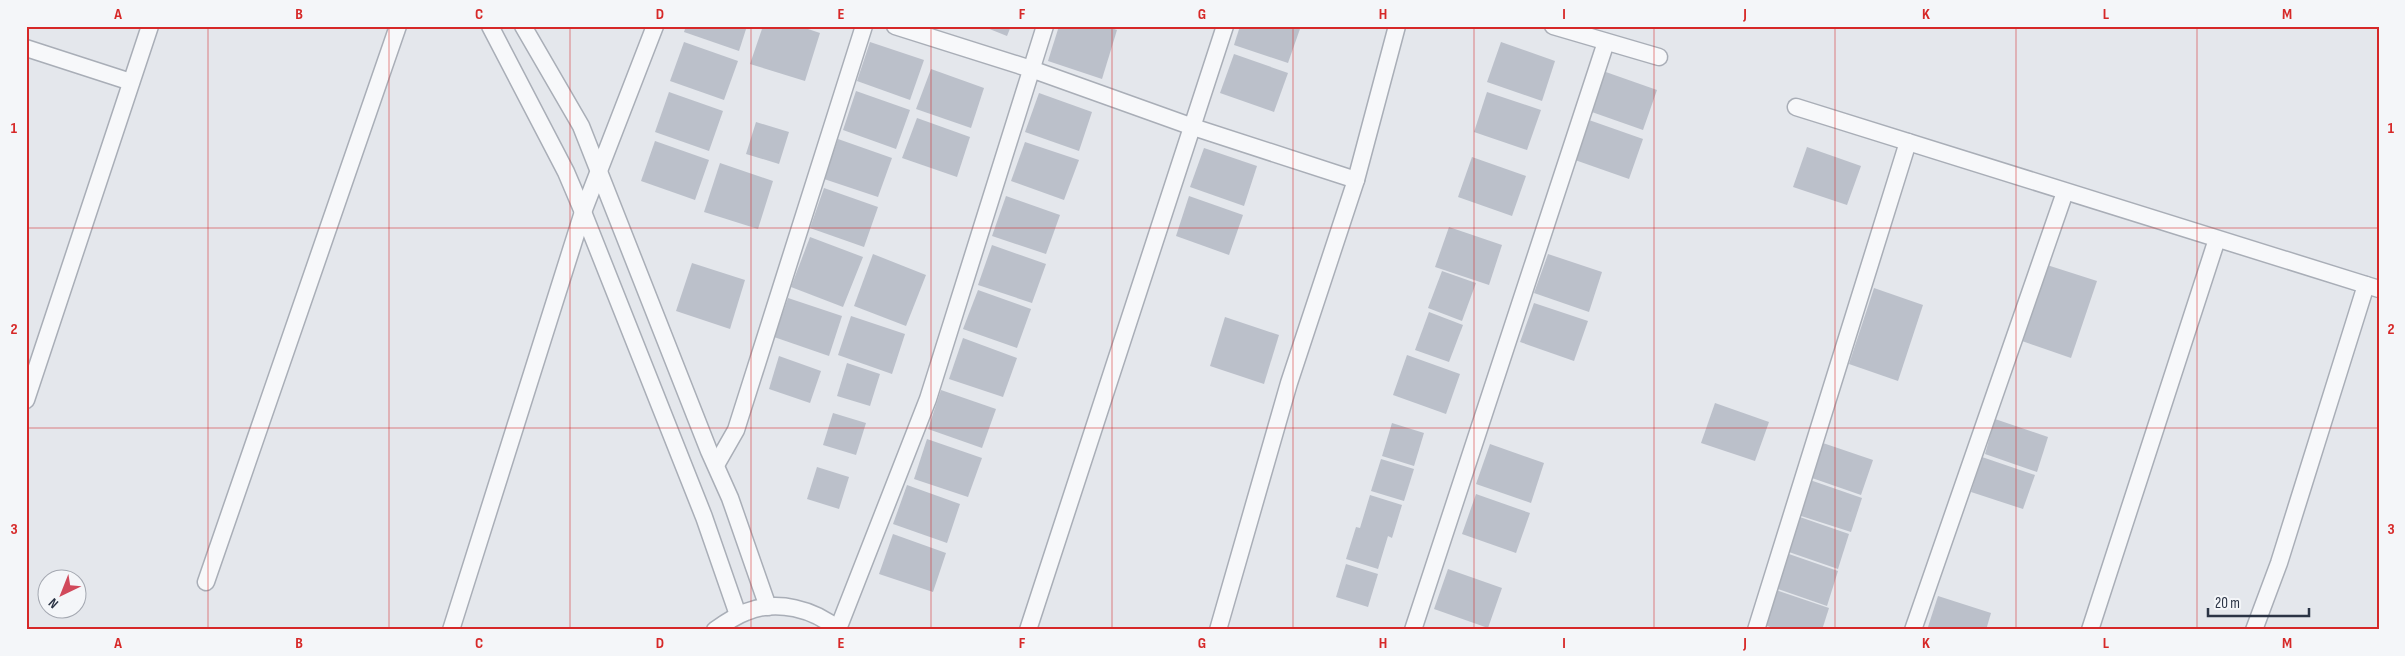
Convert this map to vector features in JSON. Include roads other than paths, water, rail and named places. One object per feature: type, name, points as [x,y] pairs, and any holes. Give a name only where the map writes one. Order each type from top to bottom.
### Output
[{"type":"lane","points":[[26,400],[150,26]]},
{"type":"lane","points":[[206,582],[398,26]]},
{"type":"lane","points":[[490,26],[566,172],[583,212],[704,517],[738,615]]},
{"type":"lane","points":[[523,26],[581,126],[730,498],[768,607]]},
{"type":"lane","points":[[451,630],[583,212],[655,26]]},
{"type":"lane","points":[[716,465],[736,430],[864,26]]},
{"type":"lane","points":[[895,26],[1032,69],[1193,127],[1356,180]]},
{"type":"lane","points":[[715,630],[738,615],[768,607],[787,607],[805,610],[823,618],[838,629],[928,399],[1045,26]]},
{"type":"lane","points":[[1028,630],[1225,26]]},
{"type":"lane","points":[[1218,630],[1289,383],[1356,180],[1397,26]]},
{"type":"lane","points":[[1553,26],[1659,57]]},
{"type":"lane","points":[[1413,630],[1606,42]]},
{"type":"lane","points":[[26,48],[131,82]]},
{"type":"lane","points":[[1796,107],[2372,287],[2279,563],[2254,630]]},
{"type":"lane","points":[[1756,630],[1908,142]]},
{"type":"lane","points":[[1913,630],[2065,192]]},
{"type":"lane","points":[[2090,630],[2217,238]]}]
